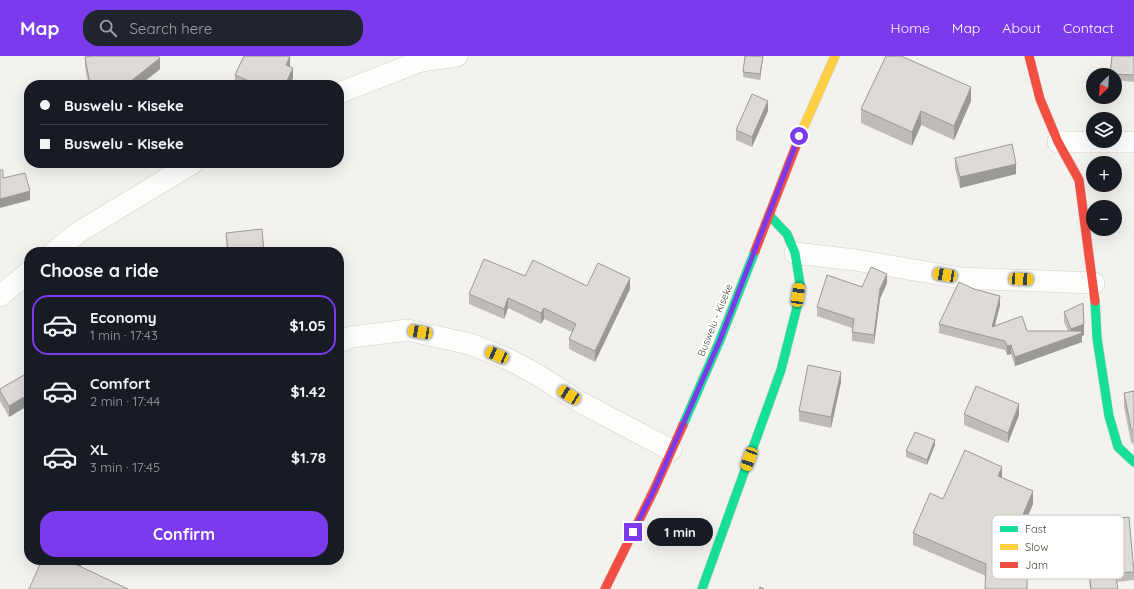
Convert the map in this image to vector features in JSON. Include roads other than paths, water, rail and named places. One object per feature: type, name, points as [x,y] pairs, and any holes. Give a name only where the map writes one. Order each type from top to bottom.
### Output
[{"type":"street","points":[[344,90],[421,61],[456,56]]},
{"type":"street","name":"Buswelu - Kiseke","points":[[605,589],[654,490],[720,340],[794,150],[835,56]]},
{"type":"street","points":[[1029,56],[1040,99],[1058,142],[1079,180],[1094,283],[1097,338],[1109,416],[1118,447],[1134,462]]},
{"type":"street","points":[[1058,142],[1134,142]]},
{"type":"street","points":[[60,247],[79,232],[184,168]]},
{"type":"street","points":[[702,589],[781,370],[797,307],[800,284],[795,253],[788,234],[769,215]]},
{"type":"street","points":[[795,253],[855,260],[961,278],[1094,283]]},
{"type":"street","points":[[0,296],[24,276]]},
{"type":"street","points":[[344,340],[351,337],[407,330],[470,344],[517,364],[580,402],[671,450]]}]
